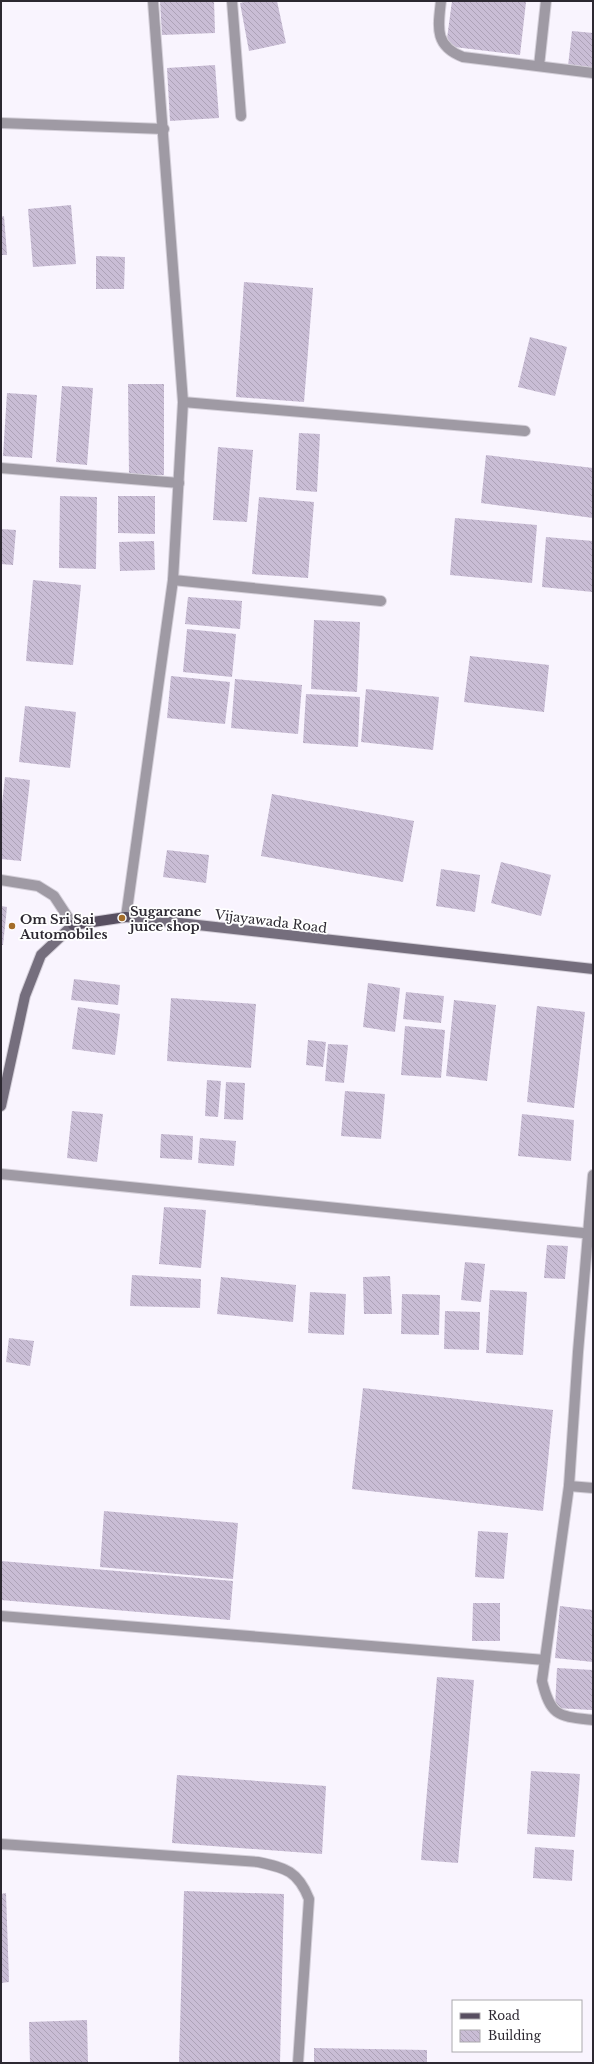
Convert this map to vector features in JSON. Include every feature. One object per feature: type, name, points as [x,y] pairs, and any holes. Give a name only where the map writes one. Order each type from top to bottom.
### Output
[{"type":"main road","name":"Vijayawada Road","points":[[73,925],[126,917],[593,969]]},
{"type":"main road","points":[[1,1106],[2,1089],[25,996],[40,955],[73,925]]},
{"type":"street","points":[[126,917],[174,580],[183,402],[164,129],[153,1]]},
{"type":"street","points":[[232,1],[241,116]]},
{"type":"street","points":[[441,1],[438,27],[442,44],[452,53],[463,57],[593,73]]},
{"type":"street","points":[[539,66],[546,1]]},
{"type":"street","points":[[1,123],[164,129]]},
{"type":"street","points":[[183,402],[525,431]]},
{"type":"street","points":[[1,468],[179,483]]},
{"type":"street","points":[[174,580],[381,601]]},
{"type":"street","points":[[1,880],[38,886],[54,896],[73,925]]},
{"type":"street","points":[[1,1174],[590,1234]]},
{"type":"street","points":[[593,1175],[590,1234],[570,1486],[542,1681],[546,1697],[553,1710],[563,1717],[593,1720]]},
{"type":"street","points":[[570,1486],[593,1488]]},
{"type":"street","points":[[1,1616],[545,1660]]},
{"type":"street","points":[[1,1844],[258,1862],[283,1868],[302,1882],[309,1899],[298,2063]]},
{"type":"building","points":[[160,1],[214,1],[215,33],[162,35]]},
{"type":"building","points":[[249,1],[277,1],[286,43],[249,51],[240,3]]},
{"type":"building","points":[[452,1],[526,2],[520,55],[446,46]]},
{"type":"building","points":[[572,31],[593,33],[593,69],[568,66]]},
{"type":"building","points":[[215,65],[219,118],[170,121],[167,68]]},
{"type":"building","points":[[71,205],[76,264],[33,267],[28,209]]},
{"type":"building","points":[[4,216],[7,255],[1,255],[1,217]]},
{"type":"building","points":[[96,256],[125,257],[124,289],[96,289]]},
{"type":"building","points":[[244,282],[313,288],[304,402],[236,397]]},
{"type":"building","points":[[530,337],[567,347],[555,396],[518,387]]},
{"type":"building","points":[[128,384],[164,384],[164,475],[129,475]]},
{"type":"building","points":[[62,386],[93,388],[87,465],[56,462]]},
{"type":"building","points":[[7,393],[37,395],[32,458],[3,456]]},
{"type":"building","points":[[299,433],[320,434],[317,492],[296,490]]},
{"type":"building","points":[[218,447],[253,450],[247,522],[213,520]]},
{"type":"building","points":[[486,455],[593,468],[593,518],[481,503]]},
{"type":"building","points":[[60,496],[97,497],[96,569],[59,568]]},
{"type":"building","points":[[118,496],[155,496],[155,534],[118,533]]},
{"type":"building","points":[[259,497],[314,502],[308,578],[252,574]]},
{"type":"building","points":[[455,518],[537,525],[532,583],[450,575]]},
{"type":"building","points":[[1,529],[16,530],[13,565],[1,564]]},
{"type":"building","points":[[546,537],[593,541],[593,592],[542,587]]},
{"type":"building","points":[[154,541],[155,570],[120,571],[119,542]]},
{"type":"building","points":[[33,580],[81,585],[73,665],[26,661]]},
{"type":"building","points":[[188,597],[242,601],[240,629],[185,624]]},
{"type":"building","points":[[314,620],[360,622],[357,692],[311,689]]},
{"type":"building","points":[[187,629],[236,634],[232,677],[183,672]]},
{"type":"building","points":[[470,656],[549,665],[544,712],[464,702]]},
{"type":"building","points":[[171,676],[230,682],[225,724],[167,718]]},
{"type":"building","points":[[235,679],[302,685],[298,734],[231,728]]},
{"type":"building","points":[[366,689],[439,697],[433,750],[361,742]]},
{"type":"building","points":[[306,694],[360,697],[358,747],[303,743]]},
{"type":"building","points":[[25,706],[76,712],[70,768],[19,762]]},
{"type":"building","points":[[5,777],[30,780],[21,861],[1,859],[1,813]]},
{"type":"building","points":[[272,794],[414,821],[403,882],[261,856]]},
{"type":"building","points":[[167,850],[209,855],[206,883],[163,877]]},
{"type":"building","points":[[501,862],[551,875],[541,916],[491,903]]},
{"type":"building","points":[[441,869],[480,875],[475,912],[436,906]]},
{"type":"building","points":[[1,906],[7,907],[3,945],[1,945]]},
{"type":"building","points":[[74,979],[120,985],[118,1005],[71,1000]]},
{"type":"building","points":[[368,983],[400,988],[395,1032],[363,1027]]},
{"type":"building","points":[[406,992],[444,996],[441,1023],[403,1019]]},
{"type":"building","points":[[171,998],[256,1004],[251,1068],[167,1061]]},
{"type":"building","points":[[454,1000],[496,1005],[487,1081],[446,1076]]},
{"type":"building","points":[[537,1006],[585,1012],[574,1108],[527,1102]]},
{"type":"building","points":[[78,1007],[120,1014],[115,1055],[72,1049]]},
{"type":"building","points":[[405,1026],[445,1030],[441,1078],[401,1075]]},
{"type":"building","points":[[308,1040],[326,1042],[323,1067],[306,1065]]},
{"type":"building","points":[[328,1044],[348,1045],[344,1083],[325,1081]]},
{"type":"building","points":[[207,1080],[221,1081],[218,1117],[205,1116]]},
{"type":"building","points":[[226,1082],[245,1083],[243,1120],[224,1119]]},
{"type":"building","points":[[345,1091],[385,1094],[381,1139],[341,1136]]},
{"type":"building","points":[[72,1111],[103,1114],[97,1162],[67,1158]]},
{"type":"building","points":[[522,1114],[574,1120],[571,1161],[518,1156]]},
{"type":"building","points":[[161,1134],[193,1136],[192,1160],[160,1158]]},
{"type":"building","points":[[200,1138],[236,1141],[234,1166],[198,1163]]},
{"type":"building","points":[[164,1207],[206,1210],[201,1268],[159,1264]]},
{"type":"building","points":[[547,1245],[568,1246],[565,1279],[544,1278]]},
{"type":"building","points":[[465,1262],[485,1264],[481,1302],[461,1300]]},
{"type":"building","points":[[132,1275],[201,1279],[200,1308],[130,1306]]},
{"type":"building","points":[[390,1276],[392,1314],[364,1314],[363,1277]]},
{"type":"building","points":[[221,1277],[296,1285],[293,1322],[217,1314]]},
{"type":"building","points":[[490,1290],[527,1292],[523,1355],[486,1353]]},
{"type":"building","points":[[310,1292],[346,1294],[344,1335],[308,1333]]},
{"type":"building","points":[[402,1294],[440,1295],[439,1335],[401,1334]]},
{"type":"building","points":[[445,1311],[480,1312],[479,1350],[444,1349]]},
{"type":"building","points":[[9,1338],[34,1341],[30,1366],[6,1362]]},
{"type":"building","points":[[363,1388],[553,1410],[543,1511],[352,1489]]},
{"type":"building","points":[[104,1511],[238,1523],[233,1579],[100,1567]]},
{"type":"building","points":[[478,1531],[508,1533],[504,1579],[475,1577]]},
{"type":"building","points":[[1,1561],[233,1581],[230,1620],[1,1600]]},
{"type":"building","points":[[473,1603],[500,1603],[500,1641],[472,1641]]},
{"type":"building","points":[[560,1606],[593,1610],[593,1662],[555,1658]]},
{"type":"building","points":[[557,1668],[593,1670],[592,1710],[555,1708]]},
{"type":"building","points":[[437,1677],[474,1680],[458,1863],[421,1860]]},
{"type":"building","points":[[531,1771],[580,1774],[575,1837],[527,1834]]},
{"type":"building","points":[[177,1775],[326,1786],[322,1854],[172,1843]]},
{"type":"building","points":[[535,1847],[574,1850],[572,1881],[533,1878]]},
{"type":"building","points":[[184,1891],[284,1894],[280,2063],[179,2063]]},
{"type":"building","points":[[6,1893],[9,1982],[1,1983],[1,1894]]},
{"type":"building","points":[[87,2020],[88,2063],[30,2063],[29,2022]]},
{"type":"building","points":[[314,2048],[427,2050],[427,2063],[314,2063]]},
{"type":"place","name":"Sugarcane juice shop","points":[[122,918]]},
{"type":"place","name":"Om Sri Sai Automobiles","points":[[12,926]]}]
